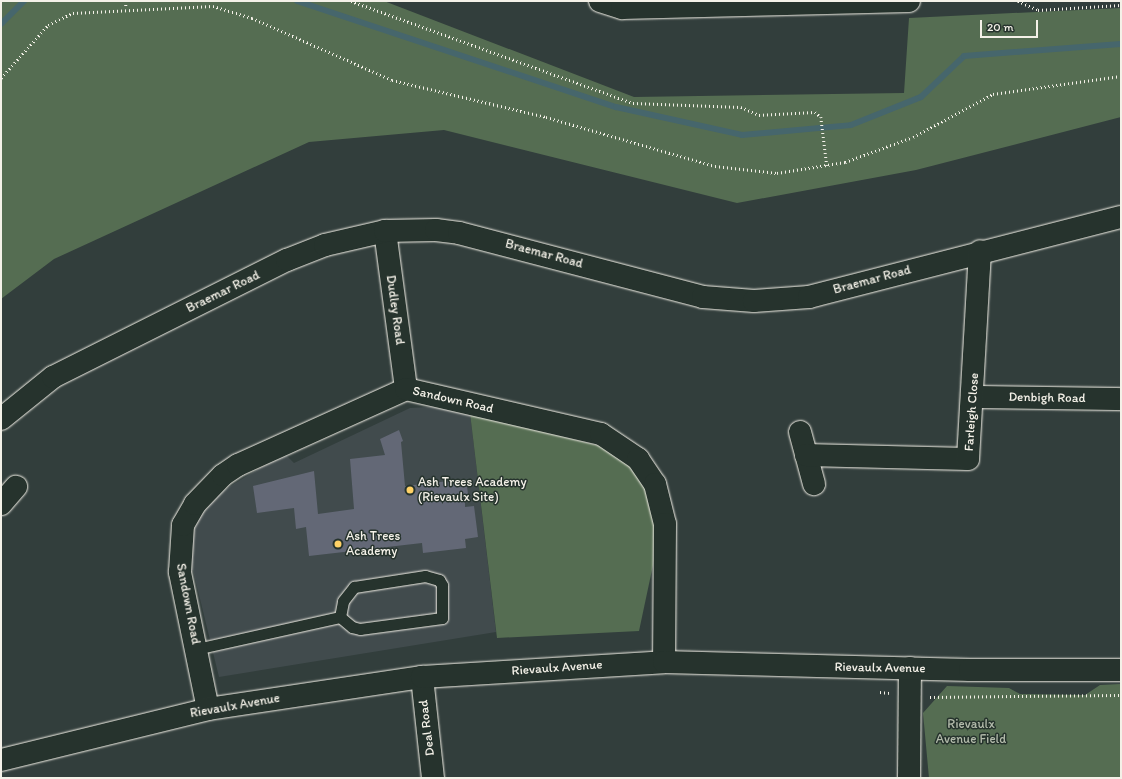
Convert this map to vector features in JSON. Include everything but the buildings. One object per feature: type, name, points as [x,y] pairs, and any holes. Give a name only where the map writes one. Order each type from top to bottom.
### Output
[{"type":"street","points":[[600,1],[622,8],[681,4],[910,1]]},
{"type":"street","name":"Braemar Road","points":[[1,419],[54,377],[287,260],[332,243],[385,231],[436,230],[459,234],[703,297],[754,302],[809,297],[980,251],[1121,217]]},
{"type":"street","name":"Dudley Road","points":[[385,231],[406,389]]},
{"type":"street","name":"Farleigh Close","points":[[806,455],[964,461],[970,456],[980,251]]},
{"type":"street","name":"Sandown Road","points":[[208,710],[179,554],[183,525],[198,499],[238,465],[406,389],[601,434],[638,459],[655,484],[665,524],[664,662]]},
{"type":"street","name":"Denbigh Road","points":[[973,397],[1121,399]]},
{"type":"street","points":[[800,432],[814,484]]},
{"type":"street","name":"Rievaulx Avenue","points":[[1,760],[208,710],[422,677],[664,662],[910,668],[1121,670]]},
{"type":"street","points":[[910,668],[910,778]]},
{"type":"street","name":"Deal Road","points":[[422,677],[433,778]]},
{"type":"lane","points":[[425,576],[439,580],[442,585],[445,615],[436,620],[360,629],[352,627],[340,617],[343,600],[354,587],[425,576]]},
{"type":"lane","points":[[196,649],[340,617]]},
{"type":"path","points":[[126,1],[126,8]]},
{"type":"path","points":[[352,1],[633,103],[741,107],[759,115],[815,112],[821,117],[826,141],[827,166]]},
{"type":"path","points":[[1018,1],[1038,10],[1121,5]]},
{"type":"path","points":[[1,78],[48,25],[73,13],[126,8],[213,6],[252,18],[392,80],[546,117],[715,166],[777,173],[827,166],[913,138],[993,94],[1121,76]]},
{"type":"path","points":[[880,692],[910,697],[1121,695]]},
{"type":"shaded area","name":"Ash Trees Academy","points":[[446,406],[470,413],[496,632],[219,677],[193,570],[189,570],[192,534],[202,512],[218,494],[284,453],[294,463],[410,408]]},
{"type":"green space","points":[[1,1],[384,1],[634,97],[904,93],[909,18],[1121,8],[1121,117],[916,170],[737,203],[444,130],[309,142],[54,259],[1,299]]},
{"type":"green space","points":[[470,413],[604,447],[630,465],[653,501],[656,551],[639,631],[497,638]]},
{"type":"green space","name":"Rievaulx Avenue Field","points":[[1121,684],[1121,778],[929,778],[923,713],[947,686],[1009,688],[1020,694],[1085,695],[1100,685]]},
{"type":"waterway","points":[[1,24],[24,1]]},
{"type":"waterway","points":[[297,1],[616,107],[742,135],[851,125],[921,97],[964,56],[1121,44]]},
{"type":"place","name":"Ash Trees Academy (Rievaulx Site)","points":[[410,490]]},
{"type":"place","name":"Ash Trees Academy","points":[[338,544]]}]
